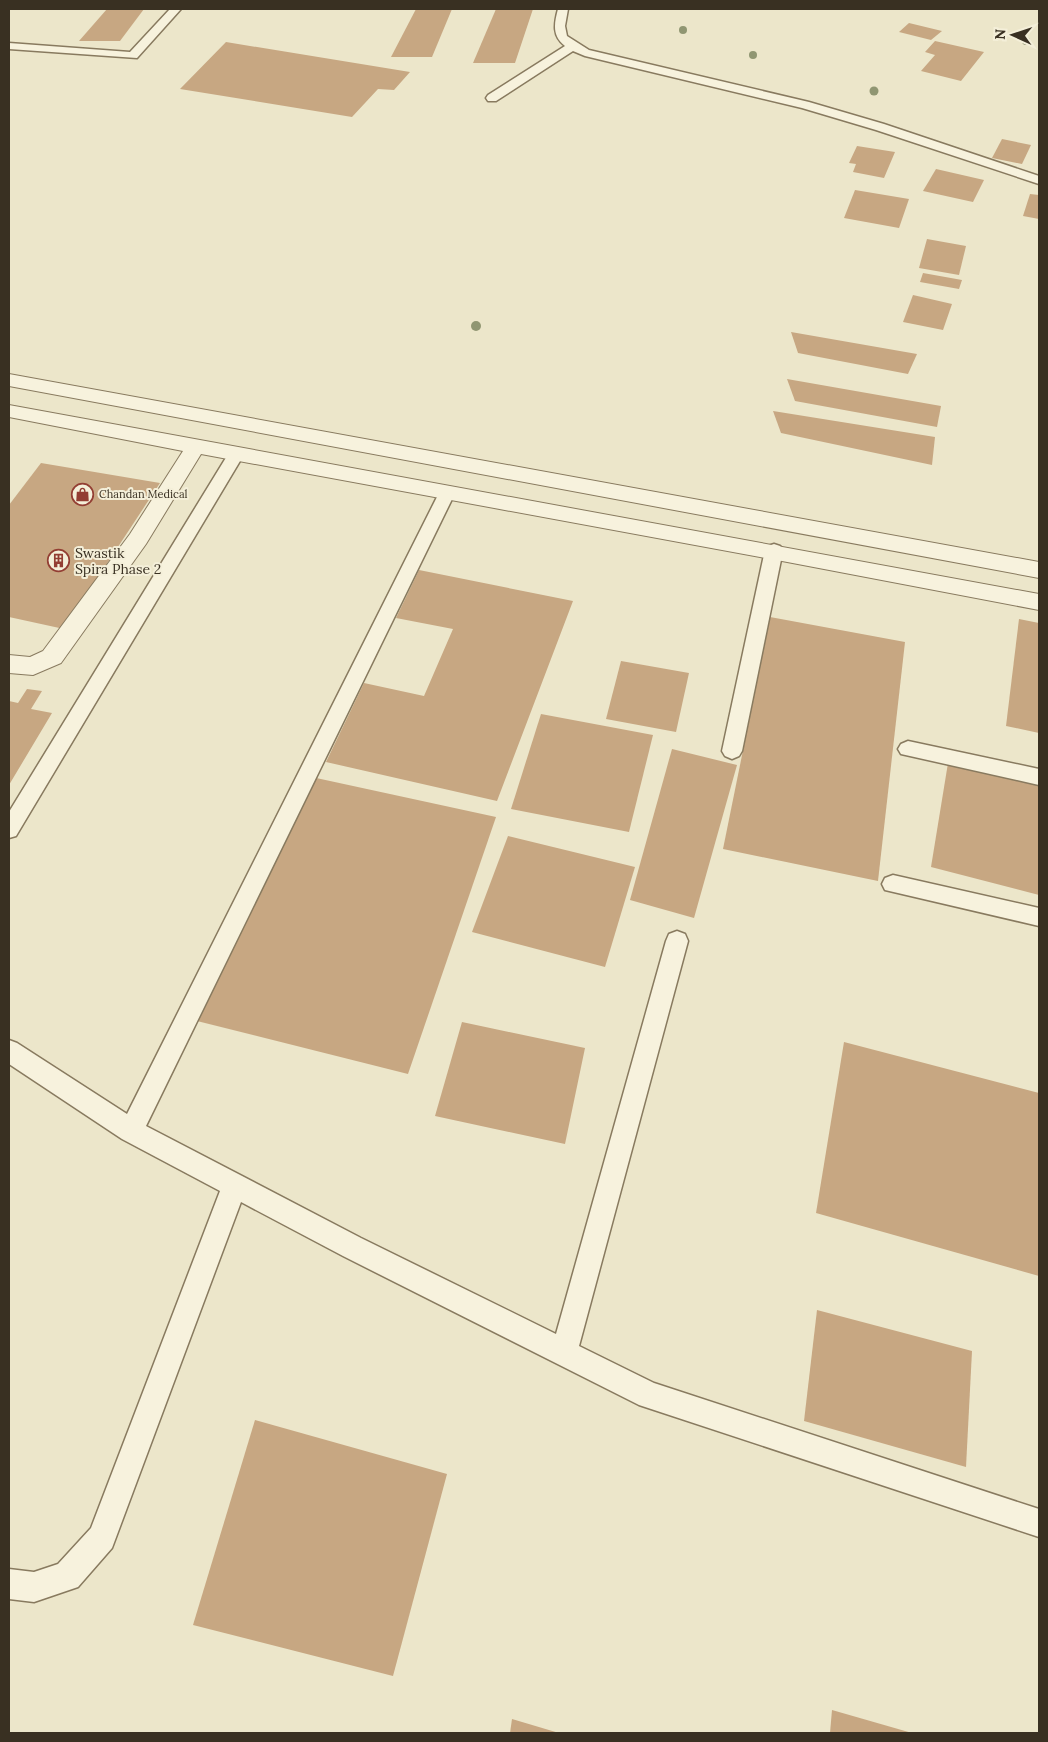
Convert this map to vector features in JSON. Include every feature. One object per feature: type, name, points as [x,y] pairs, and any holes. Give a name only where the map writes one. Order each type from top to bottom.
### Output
[{"type":"street","points":[[9,380],[1039,570]]},
{"type":"street","points":[[9,411],[235,456],[774,550],[1039,602]]},
{"type":"street","points":[[9,664],[33,666],[52,657],[138,539],[195,448]]},
{"type":"lane","points":[[9,46],[133,56],[176,9]]},
{"type":"lane","points":[[564,9],[559,26],[560,38],[572,47],[585,53],[795,103],[870,124],[1039,180]]},
{"type":"lane","points":[[492,98],[572,47]]},
{"type":"lane","points":[[9,830],[235,456]]},
{"type":"lane","points":[[131,1131],[447,493]]},
{"type":"lane","points":[[732,752],[774,550]]},
{"type":"lane","points":[[908,749],[1039,777]]},
{"type":"lane","points":[[893,884],[1039,918]]},
{"type":"lane","points":[[564,1353],[677,941]]},
{"type":"lane","points":[[9,1051],[131,1131],[352,1247],[649,1395],[1039,1523]]},
{"type":"lane","points":[[9,1584],[34,1586],[67,1576],[102,1538],[234,1186]]},
{"type":"building","points":[[107,9],[144,9],[120,41],[79,41]]},
{"type":"building","points":[[416,9],[452,9],[432,57],[391,57]]},
{"type":"building","points":[[496,9],[533,9],[515,63],[473,63]]},
{"type":"building","points":[[909,23],[942,31],[931,40],[899,32]]},
{"type":"building","points":[[935,41],[984,52],[961,81],[921,71],[935,55],[925,52]]},
{"type":"building","points":[[226,42],[410,72],[394,90],[378,89],[352,117],[180,89]]},
{"type":"building","points":[[1002,139],[1031,145],[1022,164],[992,158]]},
{"type":"building","points":[[857,146],[895,152],[884,178],[853,172],[856,164],[849,163]]},
{"type":"building","points":[[936,169],[984,180],[973,202],[923,191]]},
{"type":"building","points":[[855,190],[909,199],[899,228],[844,218]]},
{"type":"building","points":[[1030,194],[1039,195],[1039,219],[1023,216]]},
{"type":"building","points":[[927,239],[966,246],[959,275],[919,268]]},
{"type":"building","points":[[923,273],[962,280],[959,289],[920,282]]},
{"type":"building","points":[[913,295],[952,304],[943,330],[903,322]]},
{"type":"building","points":[[791,332],[917,354],[908,374],[798,353]]},
{"type":"building","points":[[787,379],[941,406],[937,427],[795,401]]},
{"type":"building","points":[[773,411],[935,437],[932,465],[781,433]]},
{"type":"building","name":"Swastik Spira Phase 2","points":[[41,463],[160,483],[64,629],[9,617],[9,505]]},
{"type":"building","points":[[419,570],[573,601],[497,801],[326,762],[364,683],[424,696],[453,629],[396,618]]},
{"type":"building","points":[[770,617],[905,642],[878,881],[723,849]]},
{"type":"building","points":[[1019,619],[1039,623],[1039,733],[1006,726]]},
{"type":"building","points":[[621,661],[689,673],[676,732],[606,719]]},
{"type":"building","points":[[27,689],[42,691],[31,709],[52,713],[9,785],[9,701],[18,703]]},
{"type":"building","points":[[541,714],[653,735],[629,832],[511,809]]},
{"type":"building","points":[[672,749],[737,765],[694,918],[630,900]]},
{"type":"building","points":[[948,763],[1039,785],[1039,895],[931,867]]},
{"type":"building","points":[[307,776],[496,817],[408,1074],[193,1020]]},
{"type":"building","points":[[508,836],[635,867],[605,967],[472,932]]},
{"type":"building","points":[[462,1022],[585,1048],[565,1144],[435,1116]]},
{"type":"building","points":[[844,1042],[1039,1093],[1039,1276],[816,1213]]},
{"type":"building","points":[[817,1310],[972,1351],[966,1467],[804,1421]]},
{"type":"building","points":[[255,1420],[447,1474],[393,1676],[193,1625]]},
{"type":"building","points":[[832,1710],[912,1733],[830,1733]]},
{"type":"building","points":[[512,1719],[559,1733],[510,1733]]},
{"type":"place","name":"Chandan Medical","points":[[83,494]]},
{"type":"place","name":"Swastik Spira Phase 2","points":[[59,561]]}]
